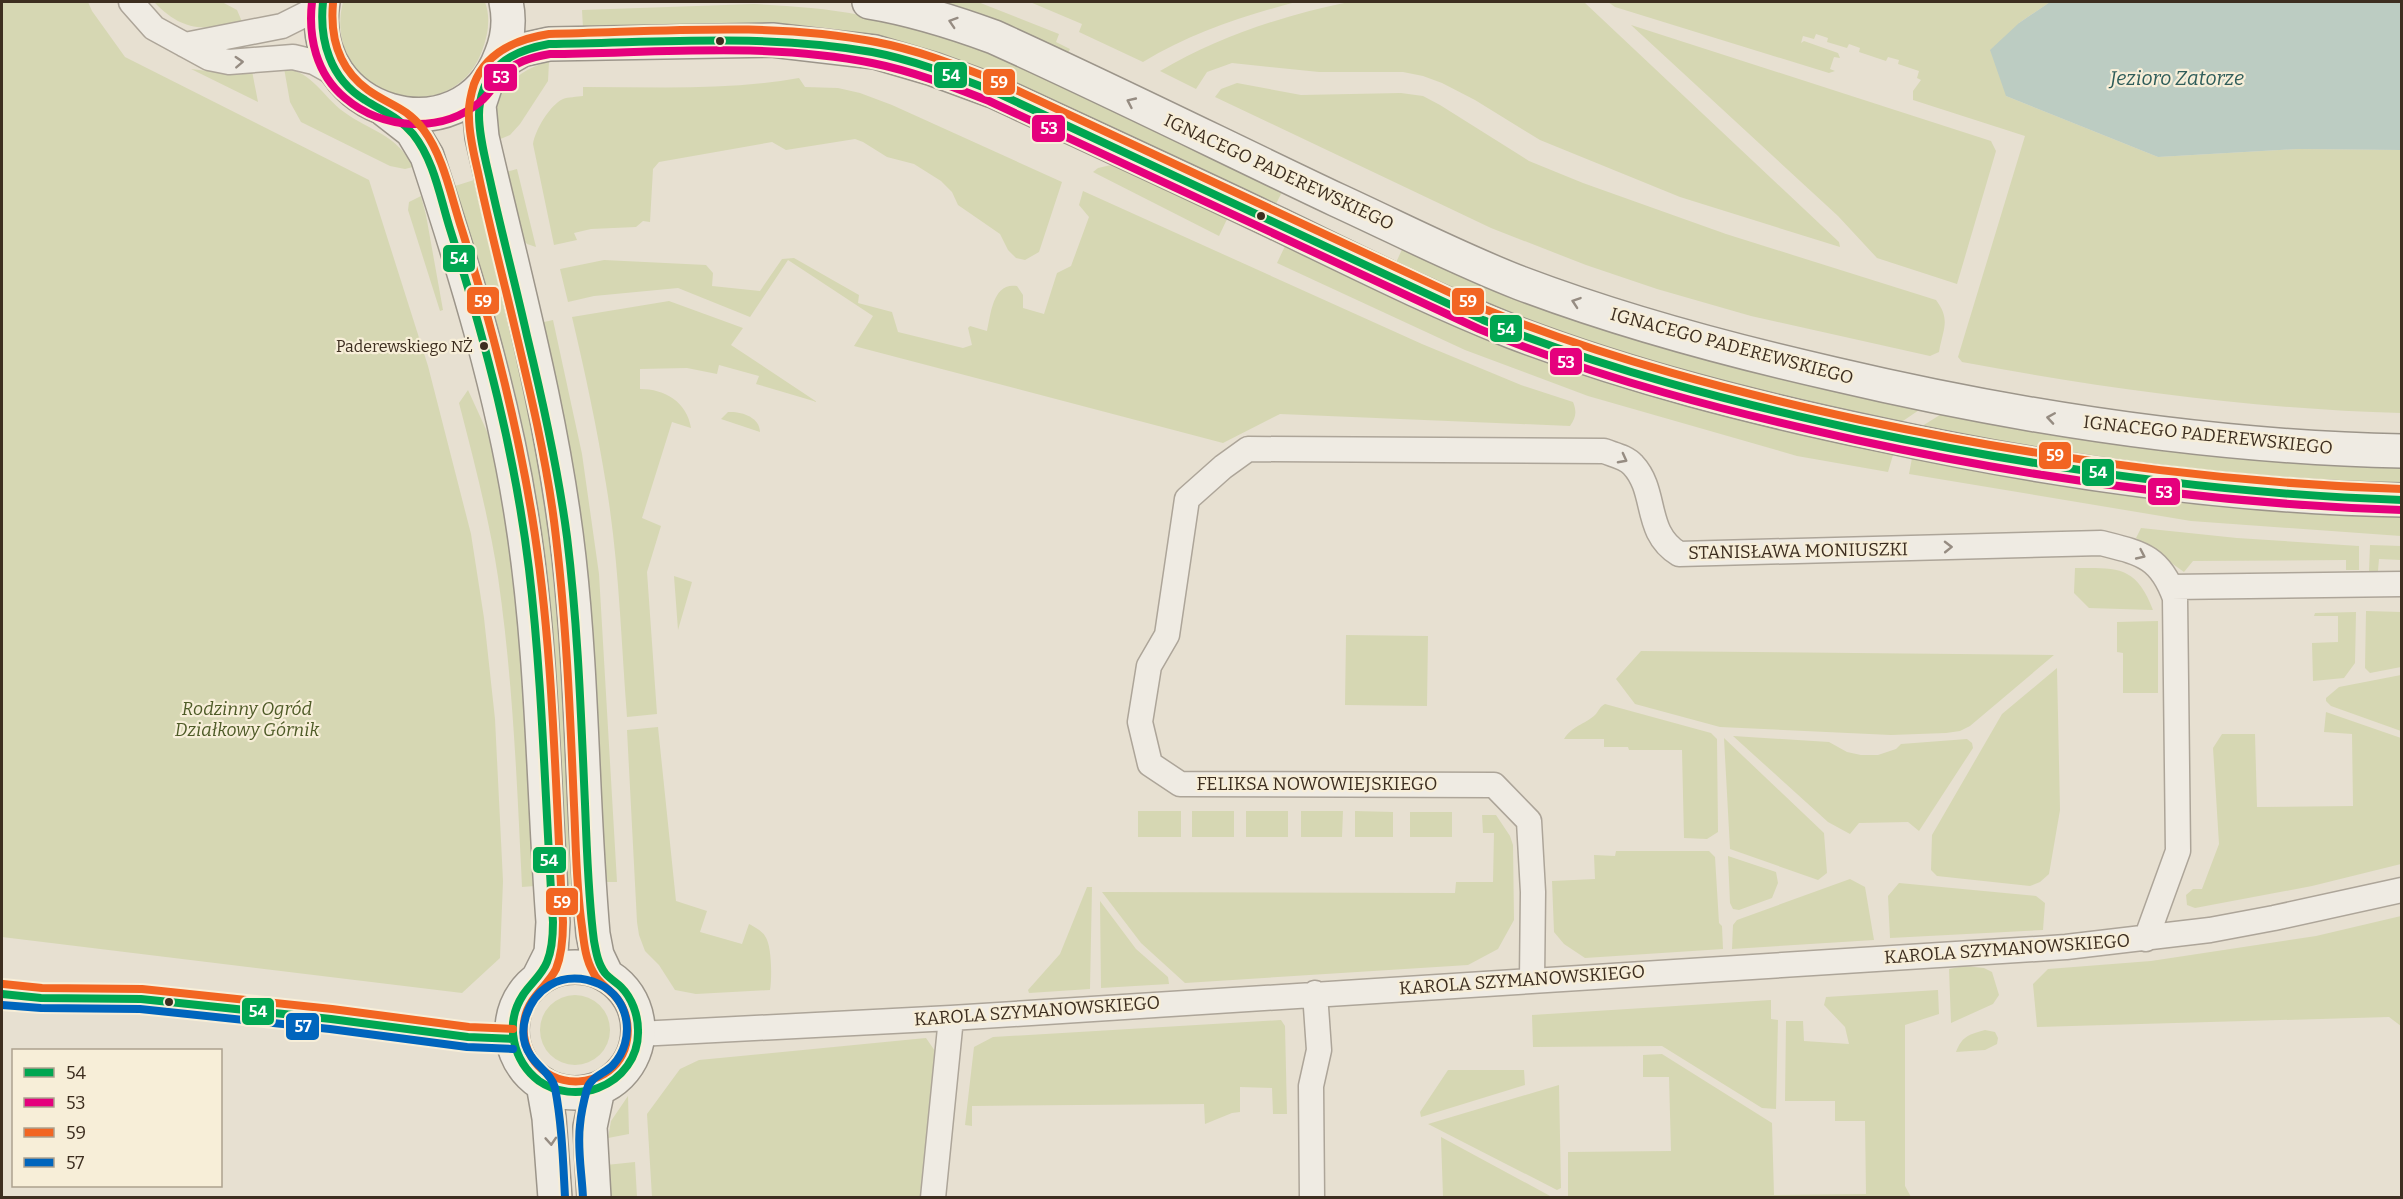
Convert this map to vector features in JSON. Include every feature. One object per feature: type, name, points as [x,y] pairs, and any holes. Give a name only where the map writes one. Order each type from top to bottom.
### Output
[{"type":"main road","points":[[322,2],[321,30],[324,46],[339,76],[360,97],[385,110],[412,131],[427,156],[486,346],[499,394],[517,486],[537,644],[552,922],[550,953],[538,979],[519,1002],[512,1026],[513,1039],[521,1063],[543,1084],[569,1093],[584,1093],[609,1084],[627,1067],[635,1050],[638,1034],[637,1016],[633,1003],[622,988],[607,976],[579,967],[565,968],[538,979]]},
{"type":"main road","points":[[506,2],[508,27],[505,46],[479,105],[482,137],[548,423],[564,522],[575,631],[593,934],[597,955],[607,976]]},
{"type":"main road","name":"IGNACEGO PADEREWSKIEGO","points":[[869,2],[925,14],[994,38],[1479,266],[1605,312],[1683,336],[1936,398],[2046,417],[2214,439],[2402,451]]},
{"type":"main road","points":[[385,110],[409,114],[433,113],[463,102],[493,72],[522,50],[537,46],[574,43],[772,40],[875,52],[933,69],[993,92],[1401,283],[1512,331],[1647,377],[1716,397],[1855,430],[2042,466],[2230,489],[2326,497],[2402,500]]},
{"type":"main road","points":[[543,1084],[549,1118],[555,1197]]},
{"type":"main road","points":[[594,1197],[591,1127],[598,1089]]},
{"type":"street","points":[[131,2],[154,28],[169,38],[219,61],[259,61],[279,57],[304,58],[339,76]]},
{"type":"street","points":[[185,45],[282,26],[310,12],[322,2]]},
{"type":"street","name":"STANISŁAWA MONIUSZKI","points":[[1223,467],[1248,450],[1566,449],[1604,451],[1625,459],[1634,466],[1646,491],[1653,522],[1660,536],[1667,547],[1679,554],[2101,543],[2135,551],[2155,562],[2171,587],[2175,598],[2178,851],[2146,939]]},
{"type":"street","name":"FELIKSA NOWOWIEJSKIEGO","points":[[1223,467],[1186,499],[1167,635],[1149,666],[1140,722],[1150,764],[1180,784],[1494,785],[1529,821],[1533,892],[1532,979]]},
{"type":"street","points":[[2171,587],[2402,584]]},
{"type":"street","name":"KAROLA SZYMANOWSKIEGO","points":[[638,1034],[951,1018],[1532,979],[2066,947],[2146,939],[2274,918],[2402,890]]},
{"type":"street","points":[[1311,1197],[1311,1086],[1318,1050],[1315,993]]},
{"type":"street","points":[[2,994],[41,998],[141,999],[331,1019],[468,1037],[513,1039]]},
{"type":"street","points":[[933,1197],[951,1018]]},
{"type":"green space","name":"Rodzinny Ogród Działkowy Górnik","points":[[2,2],[88,2],[125,57],[369,180],[428,366],[471,534],[484,618],[495,719],[503,881],[500,958],[462,993],[2,937]]},
{"type":"green space","points":[[154,2],[222,2],[237,10],[243,24],[205,28],[184,24]]},
{"type":"green space","points":[[343,2],[485,2],[488,20],[486,39],[482,51],[466,77],[444,92],[418,97],[392,93],[368,80],[351,60],[341,34]]},
{"type":"green space","points":[[937,2],[978,2],[1059,34],[1056,42],[1070,49],[1067,55]]},
{"type":"green space","points":[[1030,2],[1296,2],[1218,26],[1180,42],[1143,62],[1079,32],[1082,24]]},
{"type":"green space","points":[[1349,2],[1584,2],[1839,242],[1840,247],[1680,197],[1540,140],[1475,100],[1423,76],[1403,72],[1319,72],[1232,63],[1207,72],[1196,89],[1160,71],[1205,48],[1252,29],[1300,13]]},
{"type":"green space","points":[[1608,2],[2050,2],[2019,23],[2006,96],[2158,157],[2298,149],[2401,150],[2401,413],[2291,407],[2181,396],[2071,381],[1962,362],[1958,357],[2025,136],[1913,100],[1913,91],[1921,80],[1917,78],[1919,71],[1898,64],[1899,60],[1888,57],[1886,61],[1859,52],[1860,48],[1849,44],[1847,48],[1827,42],[1828,38],[1816,34],[1814,39],[1803,36],[1801,43],[1804,41],[1838,53],[1840,58],[1834,57],[1830,69],[1835,71],[1829,73],[1615,7]]},
{"type":"green space","points":[[754,4],[807,8],[878,18],[947,38],[997,56],[1284,188],[1275,206],[999,77],[943,55],[885,38],[821,27],[754,23],[583,28],[582,10]]},
{"type":"green space","points":[[1631,25],[1991,141],[1996,151],[1957,284],[1877,258],[1838,216]]},
{"type":"green space","points":[[549,62],[548,81],[520,124],[510,135],[498,140],[495,116],[506,87],[530,68]]},
{"type":"green space","points":[[284,68],[303,74],[344,112],[391,140],[413,167],[405,169],[390,166],[301,122],[290,102]]},
{"type":"green space","points":[[191,69],[224,73],[252,71],[258,102]]},
{"type":"green space","points":[[799,78],[805,87],[838,88],[860,93],[892,105],[1062,182],[1039,252],[1025,260],[1016,258],[1008,250],[1000,234],[958,205],[952,192],[941,181],[914,164],[887,157],[855,139],[786,150],[772,142],[659,162],[653,169],[650,222],[643,221],[636,227],[591,229],[574,233],[577,240],[554,245],[533,144],[544,118],[558,102],[565,98],[583,96],[583,87],[718,87]]},
{"type":"green space","points":[[1237,83],[1301,95],[1401,93],[1423,96],[1529,161],[1583,183],[1726,234],[1936,300],[1945,319],[1939,352],[1930,356],[1751,316],[1657,289],[1586,265],[1491,228],[1215,97],[1221,89]]},
{"type":"green space","points":[[1118,166],[1228,217],[1219,236],[1093,172],[1098,168]]},
{"type":"green space","points":[[517,169],[536,247],[527,244],[522,238],[506,172]]},
{"type":"green space","points":[[474,180],[512,337],[543,495],[555,592],[565,738],[572,884],[567,885],[556,685],[542,535],[527,447],[510,372],[455,186]]},
{"type":"green space","points":[[1083,191],[1422,344],[1521,385],[1573,402],[1574,420],[1570,426],[1280,414],[1223,443],[854,346],[873,316],[788,260],[750,317],[678,288],[594,296],[568,302],[560,269],[604,260],[706,265],[713,273],[712,286],[760,291],[782,259],[794,258],[859,295],[858,303],[892,312],[898,332],[963,348],[972,345],[968,328],[970,326],[987,331],[994,300],[1003,289],[1009,286],[1017,286],[1023,295],[1023,308],[1044,314],[1057,273],[1071,266],[1089,217],[1079,205]]},
{"type":"green space","points":[[421,196],[443,310],[440,311],[408,210],[409,202]]},
{"type":"green space","points":[[1286,244],[1684,403],[1893,455],[1888,472],[1797,456],[1588,396],[1465,350],[1277,263]]},
{"type":"green space","points":[[1404,245],[1922,408],[1900,423],[1743,388],[1653,363],[1541,325],[1394,267]]},
{"type":"green space","points":[[669,301],[743,328],[731,345],[817,402],[756,384],[759,376],[719,365],[717,374],[687,368],[640,369],[640,389],[666,394],[680,404],[689,419],[691,428],[672,422],[642,518],[661,526],[647,572],[657,714],[627,717],[617,571],[610,513],[595,421],[572,317]]},
{"type":"green space","points":[[553,320],[582,454],[599,574],[617,882],[605,882],[542,326],[544,322]]},
{"type":"green space","points":[[468,390],[490,438],[509,537],[520,630],[535,886],[522,887],[514,732],[498,577],[476,468],[459,403]]},
{"type":"green space","points":[[728,412],[749,416],[757,422],[760,432],[721,419]]},
{"type":"green space","points":[[1943,413],[2401,466],[2401,484],[2279,478],[2219,472],[2099,457],[1919,428]]},
{"type":"green space","points":[[1912,458],[2083,488],[2401,516],[2401,536],[2191,521],[1909,474]]},
{"type":"green space","points":[[2141,528],[2237,538],[2359,546],[2359,570],[2346,570],[2346,560],[2193,561],[2184,572],[2136,538]]},
{"type":"green space","points":[[2370,545],[2401,546],[2401,560],[2379,559],[2378,571],[2369,571]]},
{"type":"green space","points":[[2075,568],[2103,568],[2123,572],[2140,584],[2153,610],[2089,608],[2074,593]]},
{"type":"green space","points":[[674,576],[692,582],[678,630]]},
{"type":"green space","points":[[2366,611],[2401,612],[2401,667],[2370,673],[2365,668]]},
{"type":"green space","points":[[2356,612],[2355,663],[2344,678],[2313,681],[2312,643],[2338,642],[2338,616],[2314,616],[2315,613]]},
{"type":"green space","points":[[2158,621],[2158,693],[2123,693],[2123,653],[2117,652],[2117,622]]},
{"type":"green space","points":[[1346,635],[1428,636],[1427,706],[1345,705]]},
{"type":"green space","points":[[1641,651],[2054,655],[1970,726],[1960,731],[1891,735],[1720,727],[1635,704],[1616,679]]},
{"type":"green space","points":[[2057,668],[2060,810],[2049,874],[2040,882],[2030,886],[1937,876],[1931,870],[1932,835],[2002,714]]},
{"type":"green space","points":[[2401,675],[2401,731],[2331,706],[2326,701],[2326,698],[2339,687]]},
{"type":"green space","points":[[1605,704],[1711,733],[1717,739],[1718,832],[1707,839],[1684,838],[1682,750],[1629,750],[1628,747],[1604,747],[1604,739],[1564,739],[1571,731],[1595,715]]},
{"type":"green space","points":[[2326,712],[2401,738],[2401,864],[2312,886],[2195,908],[2187,905],[2186,895],[2193,889],[2202,889],[2219,844],[2213,748],[2222,734],[2255,734],[2257,807],[2353,806],[2352,734],[2324,732]]},
{"type":"green space","points":[[658,727],[676,901],[707,911],[700,932],[742,944],[749,924],[762,932],[767,940],[770,954],[770,990],[696,994],[675,990],[659,965],[645,951],[637,922],[627,730]]},
{"type":"green space","points":[[1733,736],[1829,742],[1847,752],[1861,755],[1878,755],[1896,749],[1901,744],[1967,739],[1972,743],[1973,748],[1919,831],[1908,822],[1859,823],[1850,834],[1828,822]]},
{"type":"green space","points":[[1724,738],[1824,833],[1827,873],[1818,880],[1730,849]]},
{"type":"green space","points":[[1138,811],[1181,811],[1181,837],[1138,837]]},
{"type":"green space","points":[[1192,811],[1234,811],[1234,837],[1192,837]]},
{"type":"green space","points":[[1246,811],[1288,811],[1288,837],[1246,837]]},
{"type":"green space","points":[[1301,811],[1343,811],[1342,837],[1301,837]]},
{"type":"green space","points":[[1355,811],[1393,812],[1393,837],[1355,837]]},
{"type":"green space","points":[[1410,812],[1452,812],[1452,837],[1410,837]]},
{"type":"green space","points":[[1482,815],[1496,815],[1510,836],[1513,845],[1514,920],[1498,949],[1468,965],[1185,983],[1141,943],[1102,892],[1455,893],[1456,882],[1493,882],[1494,833],[1483,833]]},
{"type":"green space","points":[[1616,851],[1709,851],[1715,857],[1723,949],[1585,958],[1564,944],[1554,932],[1552,881],[1595,879],[1594,855],[1615,856]]},
{"type":"green space","points":[[1728,856],[1776,872],[1778,883],[1772,898],[1739,910],[1733,909],[1730,903]]},
{"type":"green space","points":[[1850,879],[1865,887],[1874,940],[1732,949],[1733,925],[1737,920]]},
{"type":"green space","points":[[1899,883],[2036,896],[2045,903],[2043,930],[1890,938],[1888,896]]},
{"type":"green space","points":[[1087,887],[1092,887],[1090,989],[1029,993],[1028,990],[1060,954]]},
{"type":"green space","points":[[1100,901],[1136,949],[1168,977],[1169,984],[1101,988]]},
{"type":"green space","points":[[2401,916],[2401,1026],[2389,1017],[2037,1027],[2033,984],[2048,969],[2151,961],[2316,936]]},
{"type":"green space","points":[[1965,966],[1984,968],[1992,972],[1999,995],[1993,1004],[1951,1023],[1949,969]]},
{"type":"green space","points":[[1938,990],[1939,1014],[1905,1025],[1905,1186],[1911,1197],[1568,1197],[1568,1152],[1671,1151],[1669,1077],[1643,1077],[1643,1055],[1662,1054],[1772,1123],[1774,1195],[1866,1194],[1865,1121],[1835,1121],[1835,1101],[1785,1101],[1786,1021],[1803,1021],[1804,1041],[1849,1044],[1845,1027],[1824,1005],[1826,997]]},
{"type":"green space","points":[[575,995],[588,998],[600,1005],[607,1017],[610,1030],[607,1043],[600,1055],[588,1062],[575,1065],[562,1062],[550,1055],[543,1043],[540,1030],[543,1017],[550,1005],[562,998]]},
{"type":"green space","points":[[1771,1000],[1771,1019],[1778,1020],[1776,1109],[1762,1108],[1662,1046],[1533,1047],[1532,1015]]},
{"type":"green space","points":[[1281,1020],[1285,1026],[1287,1114],[1273,1114],[1272,1088],[1240,1087],[1240,1112],[1205,1124],[1204,1104],[972,1106],[972,1126],[965,1125],[974,1047],[993,1037]]},
{"type":"green space","points":[[1985,1030],[1995,1032],[1998,1038],[1997,1044],[1985,1050],[1956,1052],[1961,1042],[1967,1037]]},
{"type":"green space","points":[[926,1038],[935,1051],[920,1197],[652,1197],[647,1114],[680,1069],[699,1060]]},
{"type":"green space","points":[[1448,1070],[1524,1070],[1525,1085],[1421,1117],[1420,1112]]},
{"type":"green space","points":[[1559,1085],[1561,1188],[1557,1190],[1428,1124]]},
{"type":"green space","points":[[628,1096],[629,1134],[608,1138],[611,1121]]},
{"type":"green space","points":[[1441,1137],[1552,1197],[1443,1197]]},
{"type":"green space","points":[[635,1162],[637,1197],[610,1197],[606,1165]]},
{"type":"water","name":"Jezioro Zatorze","points":[[2050,2],[2401,2],[2401,150],[2298,149],[2158,157],[2006,96],[1990,50],[2019,23]]},
{"type":"transit line","name":"53","points":[[312,2],[313,41],[327,78],[345,98],[360,109],[394,122],[430,123],[465,112],[483,99],[511,68],[530,59],[550,54],[752,51],[792,53],[872,63],[946,84],[989,101],[1479,329],[1571,364],[1665,393],[1856,440],[2059,478],[2264,502],[2402,510]]},
{"type":"transit line","name":"54","points":[[323,2],[325,44],[335,70],[353,91],[408,128],[426,155],[475,313],[507,440],[523,526],[534,613],[553,922],[552,943],[547,962],[517,1006],[513,1030],[518,1053],[530,1073],[546,1085],[560,1090],[575,1092],[591,1090],[615,1079],[632,1058],[638,1040],[638,1030],[636,1013],[631,1001],[625,991],[603,969],[594,941],[590,907],[576,637],[567,537],[544,411],[480,133],[480,105],[489,78],[502,63],[519,52],[549,44],[710,40],[832,46],[888,55],[993,91],[1483,320],[1575,354],[1668,383],[1859,430],[2061,467],[2265,492],[2402,500]]},
{"type":"transit line","name":"59","points":[[333,3],[335,40],[343,62],[358,82],[404,111],[417,122],[436,152],[483,300],[518,443],[532,516],[545,617],[553,719],[563,922],[562,946],[556,969],[527,1011],[524,1032],[529,1053],[535,1062],[552,1076],[565,1080],[592,1079],[613,1067],[625,1049],[628,1027],[622,1006],[595,976],[585,950],[577,881],[567,663],[554,521],[536,418],[470,132],[470,100],[479,73],[495,55],[525,39],[549,34],[713,29],[795,32],[892,45],[997,81],[1487,310],[1579,344],[1672,373],[1861,420],[2063,457],[2198,475],[2402,489]]},
{"type":"transit line","name":"57","points":[[565,1197],[561,1129],[555,1088],[551,1079],[526,1047],[524,1026],[530,1007],[542,991],[556,982],[575,978],[599,984],[618,999],[623,1009],[627,1032],[620,1055],[610,1068],[591,1081],[586,1093],[579,1134],[583,1198]]},
{"type":"transit line","name":"59","points":[[3,984],[42,988],[142,989],[332,1009],[469,1027],[513,1029]]},
{"type":"transit line","name":"54","points":[[2,994],[41,998],[141,999],[331,1019],[468,1037],[513,1039]]},
{"type":"transit line","name":"57","points":[[2,1005],[41,1008],[140,1009],[330,1029],[467,1047],[513,1049]]},
{"type":"place","name":"Paderewskiego NŻ","points":[[484,346]]}]
